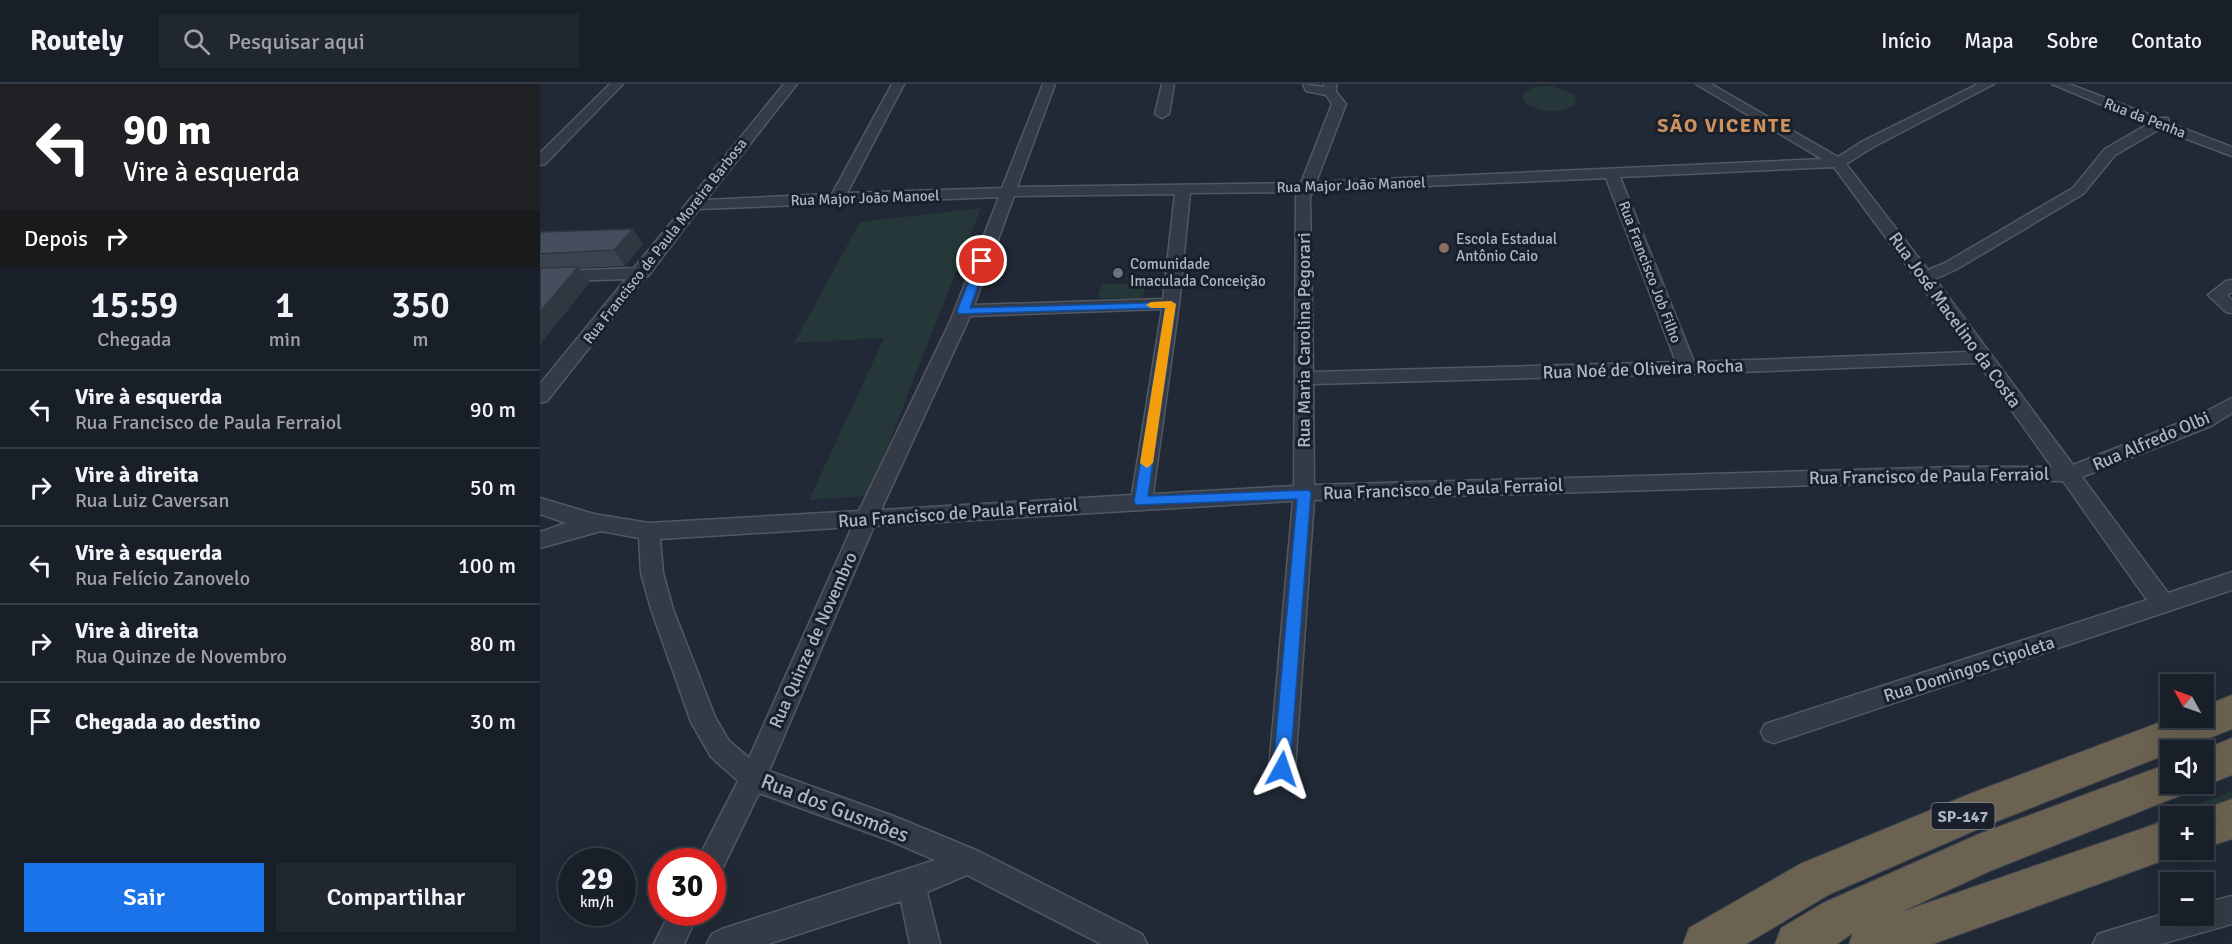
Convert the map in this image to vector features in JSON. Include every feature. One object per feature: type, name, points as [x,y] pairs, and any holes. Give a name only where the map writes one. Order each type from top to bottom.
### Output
[{"type":"highway","name":"SP-147","points":[[1705,944],[1815,879],[1972,812],[2232,712]]},
{"type":"highway","points":[[2214,764],[2232,756]]},
{"type":"highway","name":"SP-147","points":[[1797,944],[1838,918],[1979,855],[2160,785]]},
{"type":"highway","points":[[2214,825],[2232,819]]},
{"type":"highway","points":[[1871,944],[2160,843]]},
{"type":"street","points":[[540,161],[617,84]]},
{"type":"street","name":"Rua Francisco de Paula Moreira Barbosa","points":[[540,398],[791,84]]},
{"type":"street","points":[[837,198],[898,84]]},
{"type":"street","name":"Rua Quinze de Novembro","points":[[718,848],[753,778],[866,519],[963,311],[1049,84]]},
{"type":"street","points":[[1162,114],[1168,84]]},
{"type":"street","name":"Rua José Macelino da Costa","points":[[1702,84],[1838,163],[1925,277],[2163,605]]},
{"type":"street","name":"Rua Major João Manoel","points":[[694,206],[1009,192],[1305,187],[1612,175],[1838,163],[1868,144],[1988,84]]},
{"type":"street","name":"Rua da Penha","points":[[2058,84],[2232,147]]},
{"type":"street","name":"Rua da Penha","points":[[2070,84],[2232,152]]},
{"type":"street","name":"Rua Maria Carolina Pegorari","points":[[1282,769],[1304,493],[1303,197],[1339,104],[1317,86]]},
{"type":"street","points":[[1925,277],[1951,266],[2078,191],[2110,152],[2161,122]]},
{"type":"street","name":"Rua Francisco Job Filho","points":[[1612,175],[1687,368]]},
{"type":"street","points":[[1141,502],[1171,304],[1183,188]]},
{"type":"street","points":[[540,277],[642,273]]},
{"type":"street","points":[[2232,285],[2216,295],[2232,308]]},
{"type":"street","points":[[963,311],[1171,304]]},
{"type":"street","name":"Rua Noé de Oliveira Rocha","points":[[1304,378],[1687,368],[1983,357]]},
{"type":"street","name":"Rua Alfredo Olbi","points":[[2069,474],[2204,421],[2232,404]]},
{"type":"street","name":"Rua Francisco de Paula Ferraiol","points":[[540,506],[562,515],[649,531],[1304,493],[1958,474],[2069,474]]},
{"type":"street","name":"Rua Francisco de Paula Ferraiol","points":[[540,540],[567,531],[603,524]]},
{"type":"street","name":"Rua dos Gusmões","points":[[649,531],[652,573],[662,609],[704,722],[720,749],[753,778],[896,830],[968,861],[1132,944]]},
{"type":"street","name":"Rua Domingos Cipoleta","points":[[1774,732],[2232,581]]},
{"type":"street","points":[[722,944],[911,884],[968,861]]},
{"type":"street","points":[[911,884],[925,944]]},
{"type":"street","points":[[2108,944],[2232,910]]},
{"type":"street","points":[[669,944],[679,926]]},
{"type":"shaded area","points":[[1553,86],[1575,95],[1576,103],[1564,110],[1549,111],[1535,108],[1523,101],[1523,93],[1535,87]]},
{"type":"shaded area","points":[[981,208],[868,496],[809,500],[884,338],[794,343],[860,222]]},
{"type":"shaded area","points":[[1102,284],[1146,284],[1142,298],[1097,298]]},
{"type":"shaded area","points":[[2232,791],[2232,807],[2214,812],[2214,806],[2195,806]]},
{"type":"shaded area","points":[[2160,820],[2160,827],[2100,844]]},
{"type":"building","points":[[633,229],[614,250],[540,254],[540,232]]},
{"type":"building","points":[[578,267],[540,312],[540,268]]},
{"type":"slow traffic","points":[[1147,463],[1171,304],[1151,305]]},
{"type":"place","name":"Escola Estadual Antônio Caio","points":[[1444,248]]},
{"type":"place","name":"Comunidade Imaculada Conceição","points":[[1118,273]]},
{"type":"district","name":"SÃO VICENTE","points":[[1725,125]]},
{"type":"route","points":[[982,261],[963,311],[1171,304],[1141,502],[1304,493],[1282,769]]}]
